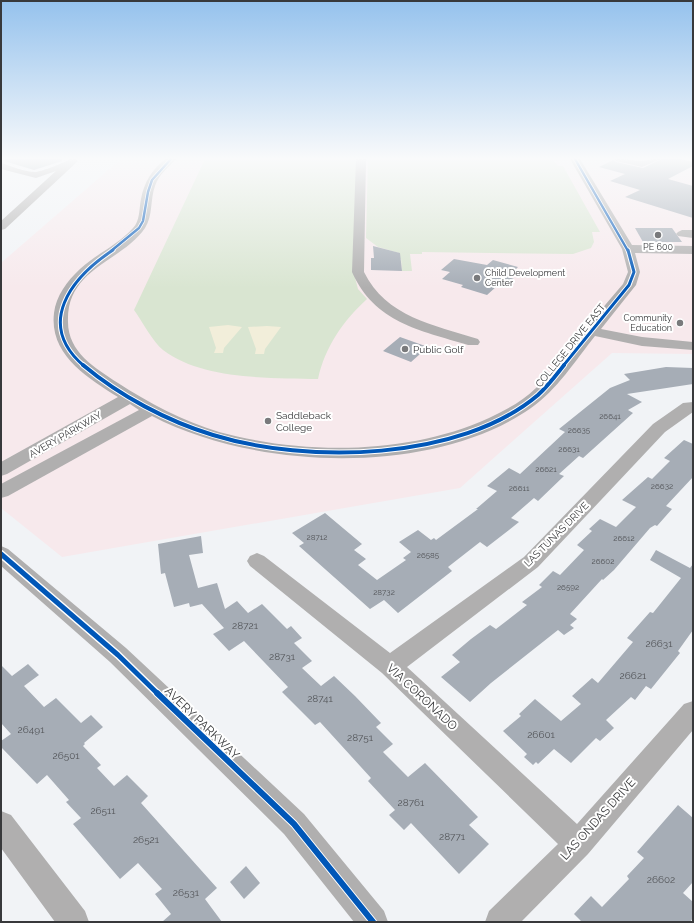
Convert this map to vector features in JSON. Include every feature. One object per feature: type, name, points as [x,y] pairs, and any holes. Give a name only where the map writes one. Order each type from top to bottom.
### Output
[{"type":"street","points":[[1,227],[29,202]]},
{"type":"street","name":"COLLEGE DRIVE EAST","points":[[146,202],[142,224],[134,234],[100,258],[76,281],[62,305],[60,323],[62,337],[67,349],[77,361],[90,372],[129,398],[180,424],[210,434],[278,449],[366,452],[419,446],[479,429],[514,413],[540,394],[592,331],[633,276],[634,268],[628,249],[600,202]]},
{"type":"street","points":[[360,202],[358,272],[361,282],[369,294],[380,304],[401,317],[472,342]]},
{"type":"street","points":[[628,249],[693,250]]},
{"type":"street","points":[[592,331],[624,340],[693,346]]},
{"type":"street","name":"AVERY PARKWAY","points":[[1,470],[129,398]]},
{"type":"street","name":"LAS TUNAS DRIVE","points":[[390,666],[531,562],[659,428],[689,407],[693,407]]},
{"type":"street","name":"AVERY PARKWAY","points":[[1,492],[151,410]]},
{"type":"street","name":"AVERY PARKWAY","points":[[1,554],[118,655],[294,824],[373,922]]},
{"type":"street","name":"VIA CORONADO","points":[[257,561],[390,666],[578,844]]},
{"type":"street","name":"LAS ONDAS DRIVE","points":[[500,922],[578,844],[693,712]]},
{"type":"street","points":[[1,825],[74,922]]},
{"type":"shaded area","name":"Saddleback College","points":[[71,202],[693,202],[693,354],[612,353],[460,488],[62,557],[1,508],[1,263]]},
{"type":"green space","points":[[185,202],[355,202],[353,270],[358,289],[367,299],[350,316],[336,335],[325,356],[318,379],[238,375],[197,367],[179,360],[163,350],[152,337],[134,310]]},
{"type":"green space","points":[[367,202],[583,202],[600,232],[592,232],[594,242],[591,248],[573,254],[422,252],[422,254],[410,254],[412,271],[402,271],[401,259],[396,258],[399,253],[378,247],[366,238]]},
{"type":"sand","points":[[228,325],[242,327],[224,348],[223,353],[214,353],[216,348],[209,327]]},
{"type":"sand","points":[[248,327],[281,327],[265,349],[264,354],[255,354],[256,349]]},
{"type":"building","points":[[641,202],[693,202],[693,218]]},
{"type":"building","name":"PE 600","points":[[635,228],[672,228],[682,242],[643,242]]},
{"type":"building","points":[[373,246],[400,253],[402,271],[371,270],[371,258],[374,258]]},
{"type":"building","name":"Child Development Center","points":[[454,259],[487,265],[493,260],[518,267],[508,277],[514,279],[503,288],[497,286],[487,295],[461,287],[463,285],[442,279],[450,272],[441,270]]},
{"type":"building","name":"Public Golf","points":[[400,337],[428,347],[411,362],[383,351]]},
{"type":"building","points":[[666,367],[693,368],[693,384],[627,394],[642,402],[628,410],[633,413],[583,458],[579,456],[559,474],[564,476],[538,501],[534,498],[511,518],[519,522],[487,547],[480,542],[448,567],[452,571],[398,613],[384,600],[370,609],[299,546],[304,543],[292,533],[325,513],[362,544],[354,550],[366,559],[358,565],[377,580],[406,560],[403,558],[411,552],[399,542],[418,530],[431,540],[434,538],[436,540],[478,509],[476,509],[497,491],[487,486],[509,468],[520,474],[565,432],[559,429],[610,388],[630,380],[624,374]]},
{"type":"building","points":[[684,440],[693,444],[693,477],[666,506],[672,509],[657,526],[655,525],[650,528],[614,570],[603,580],[602,579],[570,614],[577,619],[570,625],[574,628],[564,635],[558,630],[491,683],[470,702],[441,677],[460,662],[452,655],[490,625],[496,629],[527,605],[522,602],[542,587],[539,585],[553,571],[560,575],[584,550],[577,545],[592,531],[589,529],[600,519],[616,527],[636,507],[622,500],[648,477],[652,479],[670,461],[664,458]]},
{"type":"building","points":[[201,536],[203,553],[189,555],[198,588],[217,583],[225,609],[237,601],[248,613],[262,604],[287,629],[291,626],[302,638],[294,643],[312,661],[302,668],[321,686],[334,676],[355,696],[381,723],[376,727],[393,744],[383,752],[408,777],[425,763],[478,817],[469,825],[489,844],[459,874],[411,823],[404,830],[389,815],[395,810],[368,781],[371,778],[320,722],[315,725],[282,692],[288,687],[244,641],[229,651],[213,634],[224,628],[202,604],[190,607],[189,603],[174,607],[165,573],[161,574],[158,544]]},
{"type":"building","points":[[656,550],[690,568],[693,564],[693,630],[678,651],[680,653],[651,689],[646,686],[635,700],[631,697],[606,720],[614,728],[600,741],[596,738],[571,763],[554,749],[538,764],[536,762],[533,765],[524,757],[527,754],[503,731],[521,716],[519,714],[535,699],[561,721],[581,704],[572,696],[592,678],[598,683],[633,642],[627,638],[650,612],[653,613],[681,578],[650,560]]},
{"type":"building","points":[[28,664],[39,675],[24,686],[44,707],[56,698],[81,723],[91,715],[103,727],[84,743],[85,744],[83,746],[101,765],[97,768],[114,786],[127,775],[148,796],[141,803],[217,888],[205,899],[222,922],[162,922],[171,914],[155,894],[162,889],[138,863],[120,879],[73,824],[81,818],[66,802],[69,800],[47,775],[37,784],[1,747],[1,741],[11,734],[1,723],[1,665],[12,676]]},
{"type":"building","points":[[678,805],[693,818],[693,882],[683,893],[693,902],[693,918],[690,922],[582,922],[574,914],[591,896],[602,907],[629,879],[627,876],[644,858],[637,852]]},
{"type":"building","points":[[246,866],[260,883],[244,899],[230,882]]},
{"type":"cycle path","points":[[146,202],[143,221],[134,234],[84,272],[70,288],[65,297],[60,321],[65,344],[71,353],[98,377],[143,405],[179,423],[213,435],[250,444],[289,450],[329,452],[369,452],[409,447],[446,439],[496,421],[525,405],[542,391],[629,285],[634,272],[628,249],[600,202]]},
{"type":"cycle path","points":[[1,554],[118,655],[294,824],[373,922]]},
{"type":"place","name":"PE 600","points":[[658,235]]},
{"type":"place","name":"Child Development Center","points":[[477,278]]},
{"type":"place","name":"Community Education","points":[[680,323]]},
{"type":"place","name":"Public Golf","points":[[405,349]]},
{"type":"place","name":"Saddleback College","points":[[268,421]]}]
